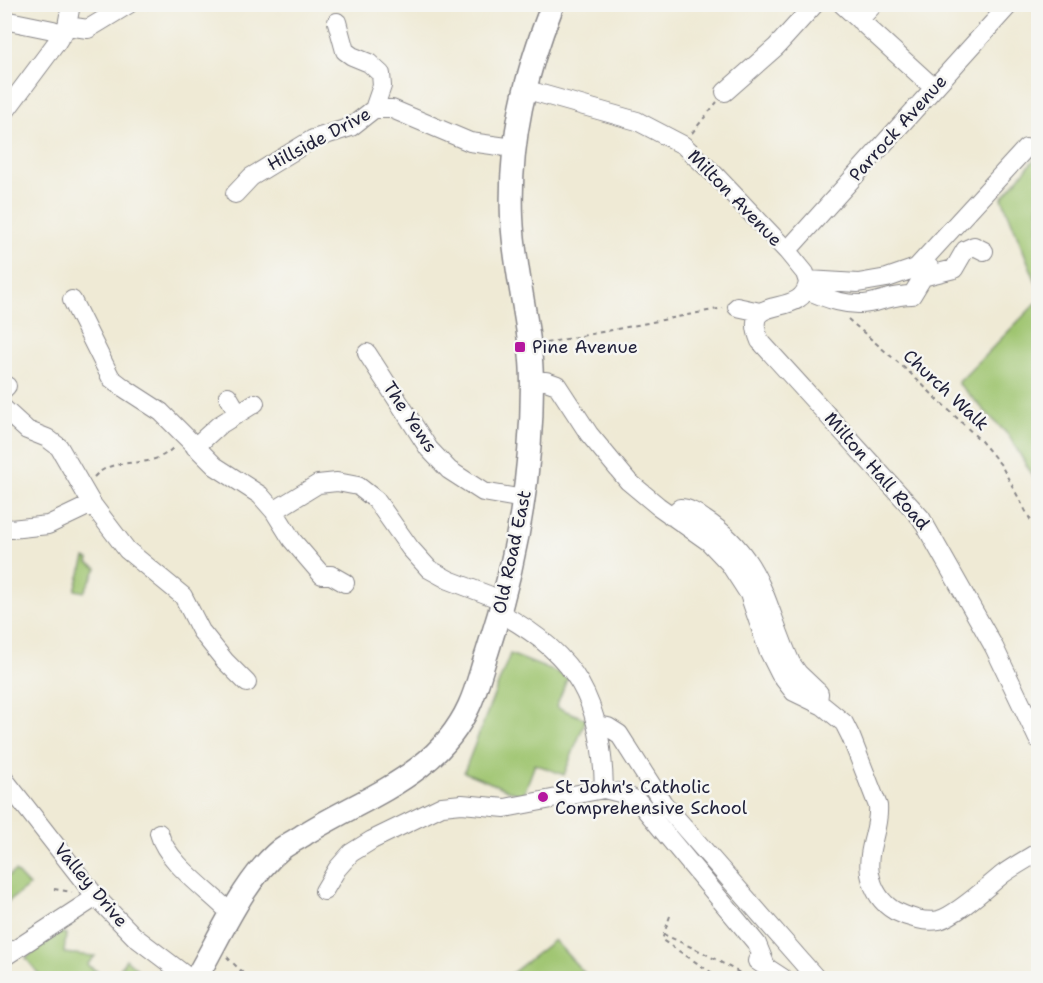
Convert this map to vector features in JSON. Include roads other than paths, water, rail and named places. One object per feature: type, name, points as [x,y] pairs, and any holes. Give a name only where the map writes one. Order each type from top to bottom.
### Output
[{"type":"main road","name":"Old Road East","points":[[196,978],[252,879],[281,849],[327,820],[381,794],[429,762],[450,739],[470,705],[502,607],[515,554],[524,500],[530,446],[532,381],[512,217],[514,148],[524,89],[553,4]]},
{"type":"street","points":[[4,113],[65,30],[71,4]]},
{"type":"street","points":[[4,20],[53,30],[88,29],[129,4]]},
{"type":"street","points":[[725,92],[776,46],[815,4]]},
{"type":"street","points":[[842,4],[934,88]]},
{"type":"street","points":[[860,20],[874,4]]},
{"type":"street","name":"Parrock Avenue","points":[[787,251],[1010,4]]},
{"type":"street","points":[[337,22],[345,51],[369,63],[381,74],[382,86],[374,109]]},
{"type":"street","name":"Milton Avenue","points":[[524,89],[637,122],[683,145],[714,174],[804,271],[804,290]]},
{"type":"street","name":"Hillside Drive","points":[[235,194],[251,177],[313,139],[351,127],[374,109],[392,109],[470,142],[514,148]]},
{"type":"street","points":[[737,307],[760,312],[804,290],[888,278],[916,268],[1026,148]]},
{"type":"street","points":[[804,290],[830,299],[856,304],[873,302],[894,295],[909,299],[926,272],[954,269],[967,249],[974,246],[984,251]]},
{"type":"street","points":[[72,300],[72,321],[110,376],[125,389],[159,410],[214,465],[257,493],[274,511],[292,540],[322,575],[332,575],[345,583]]},
{"type":"street","name":"Milton Hall Road","points":[[760,312],[755,318],[755,326],[760,340],[921,518],[994,647],[1038,739]]},
{"type":"street","name":"The Yews","points":[[367,352],[429,449],[449,470],[483,492],[524,500]]},
{"type":"street","points":[[532,381],[546,381],[557,385],[589,434],[619,472],[640,492],[709,542],[729,563],[749,594],[768,650],[780,674],[794,692],[818,703],[837,716],[846,727],[878,806],[879,818],[870,847],[871,879],[877,894],[891,908],[920,920],[943,919],[1005,872],[1038,852]]},
{"type":"street","points":[[228,396],[238,413]]},
{"type":"street","points":[[189,440],[218,426],[255,403]]},
{"type":"street","points":[[4,409],[27,430],[46,438],[59,447],[87,496],[128,550],[183,596],[201,631],[225,662],[247,683]]},
{"type":"street","points":[[274,511],[318,484],[337,482],[358,486],[376,500],[410,548],[429,569],[502,607],[569,667],[590,700],[598,725],[603,754],[604,789]]},
{"type":"street","points":[[4,527],[11,529],[48,525],[87,496]]},
{"type":"street","points":[[598,725],[608,727],[619,734],[663,803],[816,978]]},
{"type":"street","name":"Valley Drive","points":[[4,780],[96,897],[135,937],[189,978]]},
{"type":"street","points":[[324,891],[351,853],[372,840],[442,806],[462,804],[505,808],[604,789],[624,794],[639,802],[757,945],[759,962],[783,978]]},
{"type":"street","points":[[159,833],[161,843],[170,856],[223,906],[233,912]]},
{"type":"street","points":[[4,957],[96,897]]},
{"type":"place","name":"Pine Avenue","points":[[520,347]]},
{"type":"place","name":"St John's Catholic Comprehensive School","points":[[543,797]]}]
